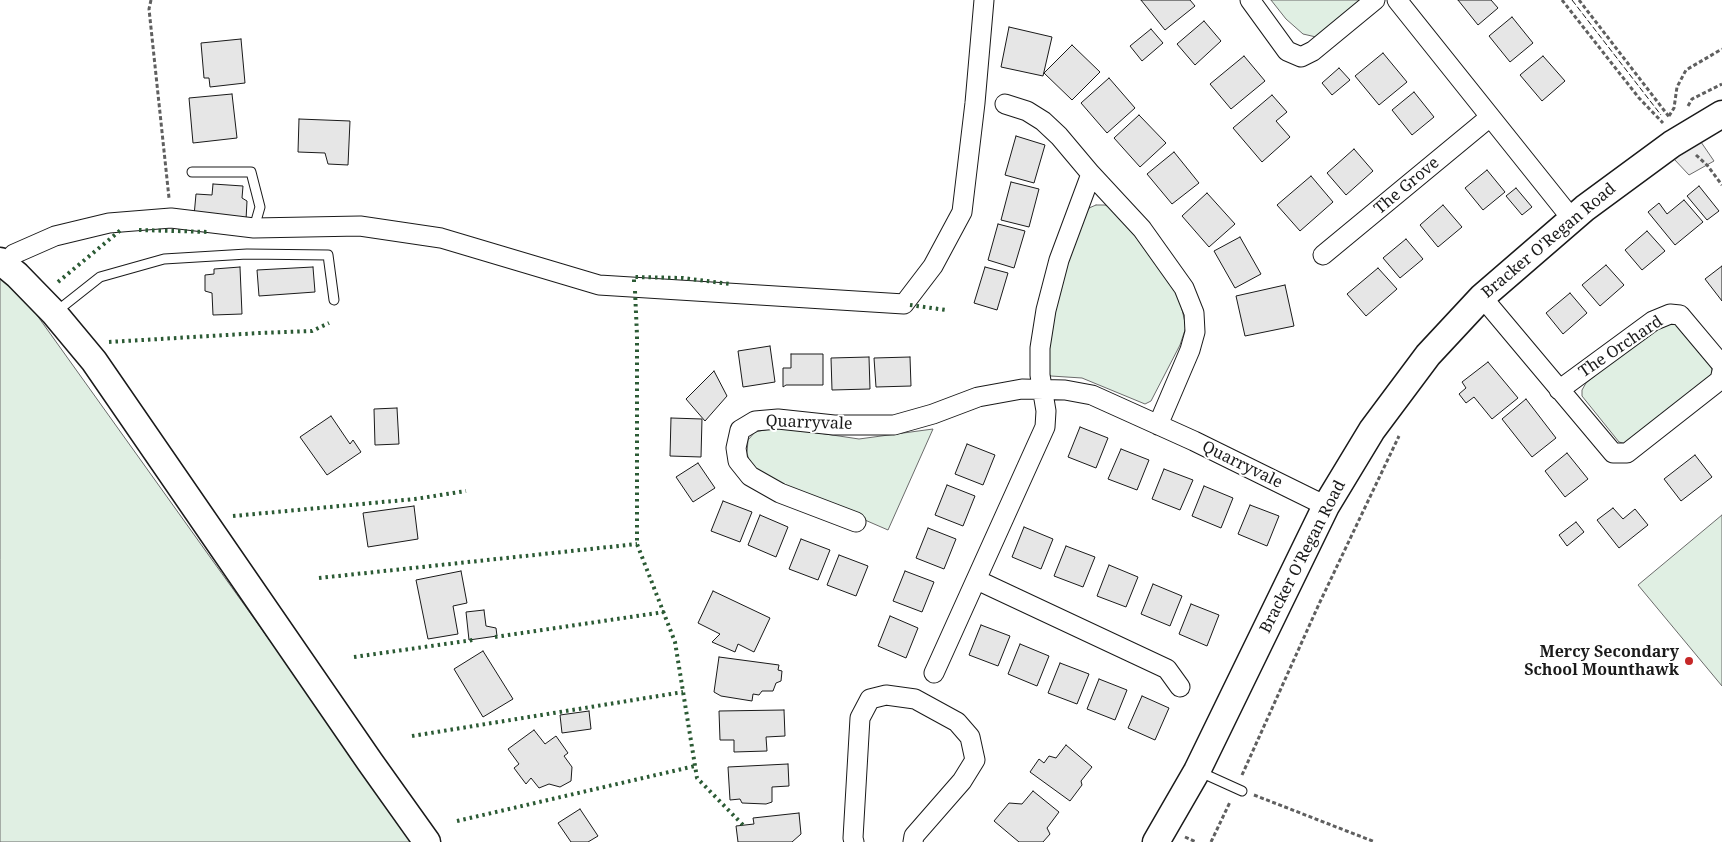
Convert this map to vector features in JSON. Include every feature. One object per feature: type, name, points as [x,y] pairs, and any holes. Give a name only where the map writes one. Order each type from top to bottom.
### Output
[{"type":"main road","name":"Bracker O'Regan Road","points":[[1156,842],[1197,771],[1326,506],[1372,430],[1428,355],[1482,297],[1594,200],[1672,144],[1722,114]]},
{"type":"main road","points":[[2,263],[17,275],[54,313],[94,361],[364,754],[427,842]]},
{"type":"street","points":[[2,263],[14,254],[55,236],[108,223],[171,218],[254,228],[360,226],[442,238],[599,284],[904,304],[933,266],[962,212],[974,113],[984,0]]},
{"type":"street","points":[[1250,0],[1287,51],[1301,57],[1313,51],[1375,0]]},
{"type":"street","points":[[1396,0],[1572,219]]},
{"type":"street","points":[[1005,104],[1027,111],[1043,121],[1059,136],[1090,174],[1142,229],[1184,288],[1194,313],[1195,332],[1190,350],[1158,425]]},
{"type":"street","name":"The Grove","points":[[1323,255],[1490,117]]},
{"type":"street","points":[[934,673],[1045,427],[1046,411],[1040,375],[1040,348],[1046,310],[1059,260],[1090,174]]},
{"type":"street","points":[[1482,297],[1613,452],[1628,453],[1720,380],[1722,371]]},
{"type":"street","name":"The Orchard","points":[[1560,390],[1654,321],[1670,314],[1680,315],[1722,365]]},
{"type":"street","name":"Quarryvale","points":[[856,522],[780,493],[750,476],[738,462],[736,448],[740,430],[755,421],[778,419],[834,425],[894,425],[933,414],[978,397],[1022,389],[1065,390],[1092,395],[1326,506]]},
{"type":"street","points":[[977,580],[1166,669],[1180,687]]},
{"type":"street","points":[[854,842],[860,718],[870,699],[886,694],[915,699],[957,722],[970,737],[975,760],[962,781],[914,836],[913,842]]},
{"type":"lane","points":[[192,172],[251,172],[260,207],[254,228]]},
{"type":"lane","points":[[54,313],[100,277],[164,259],[247,254],[328,255],[334,300]]},
{"type":"lane","points":[[1197,771],[1239,789]]},
{"type":"path","points":[[151,0],[150,9],[171,218]]},
{"type":"path","points":[[1562,0],[1639,98],[1666,126]]},
{"type":"path","points":[[1579,0],[1662,109]]},
{"type":"path","points":[[1668,116],[1674,108],[1677,87],[1686,70],[1722,49]]},
{"type":"path","points":[[1684,113],[1692,99],[1722,84]]},
{"type":"path","points":[[1702,160],[1722,185]]},
{"type":"path","points":[[1211,842],[1239,789],[1319,604],[1399,435]]},
{"type":"path","points":[[1239,789],[1375,842]]},
{"type":"green space","points":[[1271,0],[1364,0],[1316,37],[1303,34],[1286,19]]},
{"type":"green space","points":[[1096,205],[1105,205],[1116,210],[1179,296],[1186,327],[1180,345],[1151,401],[1145,404],[1082,378],[1051,376],[1044,370],[1049,315],[1074,233],[1089,208]]},
{"type":"green space","points":[[0,277],[29,304],[414,842],[0,842]]},
{"type":"green space","points":[[1674,321],[1712,366],[1712,374],[1626,444],[1619,442],[1582,396],[1582,390],[1586,383],[1660,323]]},
{"type":"green space","points":[[779,427],[859,439],[933,429],[888,530],[761,475],[750,464],[747,453],[748,440],[755,432]]},
{"type":"green space","points":[[1722,515],[1722,686],[1638,585]]},
{"type":"shaded area","points":[[1701,142],[1714,161],[1689,175],[1674,159]]},
{"type":"building","points":[[1141,0],[1190,0],[1195,6],[1165,30]]},
{"type":"building","points":[[1458,0],[1491,0],[1498,8],[1478,25]]},
{"type":"building","points":[[1512,17],[1533,43],[1510,62],[1489,36]]},
{"type":"building","points":[[1204,21],[1221,41],[1195,65],[1177,44]]},
{"type":"building","points":[[1009,27],[1052,37],[1043,76],[1001,67]]},
{"type":"building","points":[[1151,29],[1163,43],[1142,61],[1130,46]]},
{"type":"building","points":[[241,39],[245,83],[210,87],[209,78],[204,78],[201,43]]},
{"type":"building","points":[[1072,45],[1100,72],[1072,100],[1044,73]]},
{"type":"building","points":[[1383,53],[1407,82],[1379,105],[1355,76]]},
{"type":"building","points":[[1244,56],[1265,81],[1231,109],[1210,84]]},
{"type":"building","points":[[1543,56],[1565,81],[1542,101],[1520,75]]},
{"type":"building","points":[[1339,68],[1350,80],[1332,95],[1322,83]]},
{"type":"building","points":[[1109,78],[1135,108],[1107,133],[1081,103]]},
{"type":"building","points":[[1414,92],[1434,117],[1412,135],[1392,110]]},
{"type":"building","points":[[232,94],[237,138],[193,143],[189,98]]},
{"type":"building","points":[[1272,95],[1287,112],[1276,121],[1290,137],[1262,162],[1233,128]]},
{"type":"building","points":[[1139,115],[1166,143],[1140,167],[1114,138]]},
{"type":"building","points":[[299,119],[350,121],[348,165],[328,164],[325,153],[298,152]]},
{"type":"building","points":[[1016,136],[1045,145],[1034,183],[1005,175]]},
{"type":"building","points":[[1354,149],[1373,171],[1346,195],[1327,173]]},
{"type":"building","points":[[1174,152],[1199,183],[1172,204],[1147,174]]},
{"type":"building","points":[[1487,170],[1505,192],[1483,210],[1465,188]]},
{"type":"building","points":[[1311,176],[1333,202],[1300,231],[1277,205]]},
{"type":"building","points":[[1011,182],[1039,189],[1029,227],[1001,220]]},
{"type":"building","points":[[213,184],[243,186],[242,198],[247,201],[246,220],[194,216],[196,194],[212,195]]},
{"type":"building","points":[[1699,186],[1719,211],[1707,220],[1687,196]]},
{"type":"building","points":[[1516,188],[1532,207],[1522,215],[1506,196]]},
{"type":"building","points":[[1207,193],[1235,224],[1209,247],[1182,216]]},
{"type":"building","points":[[1684,200],[1703,222],[1675,245],[1648,212],[1659,203],[1667,214]]},
{"type":"building","points":[[1443,205],[1462,227],[1438,247],[1420,225]]},
{"type":"building","points":[[998,224],[1025,231],[1014,268],[988,260]]},
{"type":"building","points":[[1647,231],[1665,251],[1642,270],[1625,250]]},
{"type":"building","points":[[1240,237],[1261,274],[1235,288],[1214,251]]},
{"type":"building","points":[[1406,239],[1423,259],[1400,278],[1383,258]]},
{"type":"building","points":[[1606,265],[1624,285],[1600,306],[1582,285]]},
{"type":"building","points":[[1722,266],[1722,301],[1705,279]]},
{"type":"building","points":[[240,267],[242,314],[213,315],[212,293],[205,291],[205,275],[214,274],[214,269]]},
{"type":"building","points":[[313,267],[315,292],[259,296],[257,270]]},
{"type":"building","points":[[985,267],[1008,273],[997,310],[974,303]]},
{"type":"building","points":[[1378,268],[1397,289],[1366,316],[1347,294]]},
{"type":"building","points":[[1285,285],[1294,326],[1245,336],[1236,296]]},
{"type":"building","points":[[1570,293],[1587,313],[1563,334],[1546,313]]},
{"type":"building","points":[[770,346],[775,382],[743,387],[738,351]]},
{"type":"building","points":[[791,354],[823,354],[823,385],[786,385],[783,387],[783,368],[791,368]]},
{"type":"building","points":[[869,357],[870,389],[832,390],[831,358]]},
{"type":"building","points":[[910,357],[911,386],[876,387],[874,358]]},
{"type":"building","points":[[1488,362],[1518,398],[1492,419],[1474,397],[1466,403],[1459,394],[1466,388],[1462,382]]},
{"type":"building","points":[[714,371],[727,396],[705,421],[686,399]]},
{"type":"building","points":[[1526,399],[1556,438],[1532,457],[1502,419]]},
{"type":"building","points":[[397,408],[399,444],[375,445],[374,409]]},
{"type":"building","points":[[331,416],[350,444],[353,440],[361,452],[327,475],[300,437]]},
{"type":"building","points":[[671,418],[702,419],[701,457],[670,456]]},
{"type":"building","points":[[1080,427],[1108,438],[1096,468],[1068,457]]},
{"type":"building","points":[[967,444],[995,455],[983,485],[955,474]]},
{"type":"building","points":[[1121,449],[1149,460],[1137,490],[1108,479]]},
{"type":"building","points":[[1567,453],[1588,479],[1565,497],[1545,471]]},
{"type":"building","points":[[1695,455],[1712,477],[1681,501],[1664,479]]},
{"type":"building","points":[[698,463],[715,488],[693,502],[676,477]]},
{"type":"building","points":[[1164,469],[1193,480],[1180,510],[1152,499]]},
{"type":"building","points":[[947,485],[975,496],[963,526],[935,515]]},
{"type":"building","points":[[1204,486],[1233,498],[1221,528],[1192,516]]},
{"type":"building","points":[[723,501],[752,512],[740,542],[711,531]]},
{"type":"building","points":[[1250,505],[1279,516],[1267,546],[1238,534]]},
{"type":"building","points":[[414,506],[418,539],[368,547],[363,513]]},
{"type":"building","points":[[1613,508],[1623,519],[1635,509],[1648,525],[1619,548],[1597,520]]},
{"type":"building","points":[[760,515],[788,527],[776,557],[748,545]]},
{"type":"building","points":[[1576,522],[1584,532],[1567,546],[1559,535]]},
{"type":"building","points":[[1024,527],[1053,539],[1041,569],[1012,557]]},
{"type":"building","points":[[928,528],[956,539],[944,569],[916,558]]},
{"type":"building","points":[[801,539],[830,550],[818,580],[789,569]]},
{"type":"building","points":[[1066,546],[1095,557],[1083,587],[1054,576]]},
{"type":"building","points":[[839,555],[868,566],[856,596],[827,585]]},
{"type":"building","points":[[1109,565],[1138,577],[1126,607],[1097,596]]},
{"type":"building","points":[[461,571],[467,603],[453,606],[458,634],[428,639],[416,580]]},
{"type":"building","points":[[905,571],[934,582],[922,612],[893,601]]},
{"type":"building","points":[[1153,584],[1182,596],[1170,626],[1141,614]]},
{"type":"building","points":[[713,591],[770,618],[754,652],[738,644],[735,652],[712,642],[720,634],[698,623]]},
{"type":"building","points":[[1191,604],[1219,615],[1207,646],[1179,634]]},
{"type":"building","points":[[484,610],[486,626],[496,628],[497,636],[469,640],[466,612]]},
{"type":"building","points":[[890,616],[918,628],[906,658],[878,646]]},
{"type":"building","points":[[981,625],[1010,636],[998,666],[969,655]]},
{"type":"building","points":[[1020,644],[1049,656],[1037,686],[1008,674]]},
{"type":"building","points":[[483,651],[513,699],[483,717],[454,669]]},
{"type":"building","points":[[719,657],[779,665],[778,670],[782,671],[781,681],[776,683],[773,691],[762,691],[759,695],[753,694],[752,701],[721,696],[714,692]]},
{"type":"building","points":[[1060,663],[1089,674],[1077,704],[1048,693]]},
{"type":"building","points":[[1099,679],[1127,690],[1115,720],[1087,709]]},
{"type":"building","points":[[1142,696],[1169,708],[1155,740],[1128,728]]},
{"type":"building","points":[[784,710],[785,736],[766,737],[767,751],[734,752],[734,740],[720,740],[719,711]]},
{"type":"building","points":[[589,711],[591,729],[562,733],[560,715]]},
{"type":"building","points":[[534,730],[545,744],[556,736],[568,753],[564,756],[572,767],[571,781],[560,787],[549,784],[539,788],[531,778],[526,784],[514,768],[519,764],[508,749]]},
{"type":"building","points":[[1066,745],[1092,767],[1081,781],[1082,785],[1070,801],[1030,772],[1039,759],[1044,763],[1049,756],[1056,758]]},
{"type":"building","points":[[788,764],[789,786],[772,787],[772,802],[766,804],[742,803],[740,799],[730,800],[728,767]]},
{"type":"building","points":[[1033,791],[1059,812],[1047,828],[1050,834],[1043,842],[1019,842],[994,821],[1009,803],[1022,804]]},
{"type":"building","points":[[580,809],[598,836],[588,842],[571,842],[558,823]]},
{"type":"building","points":[[799,813],[801,834],[792,842],[738,842],[736,826],[754,824],[753,818]]},
{"type":"hedge","points":[[58,282],[122,229]]},
{"type":"hedge","points":[[139,230],[209,232]]},
{"type":"hedge","points":[[634,282],[634,277],[683,278],[730,284]]},
{"type":"hedge","points":[[635,291],[637,335],[637,544],[675,642],[697,778],[744,826]]},
{"type":"hedge","points":[[910,305],[946,310]]},
{"type":"hedge","points":[[109,342],[312,331],[329,323]]},
{"type":"hedge","points":[[233,516],[415,499],[466,491]]},
{"type":"hedge","points":[[319,578],[637,544]]},
{"type":"hedge","points":[[495,637],[664,612]]},
{"type":"hedge","points":[[354,657],[473,640]]},
{"type":"hedge","points":[[412,736],[683,692]]},
{"type":"hedge","points":[[457,821],[695,766]]},
{"type":"fence","points":[[1572,0],[1661,115]]},
{"type":"place","name":"Mercy Secondary School Mounthawk","points":[[1689,661]]}]
